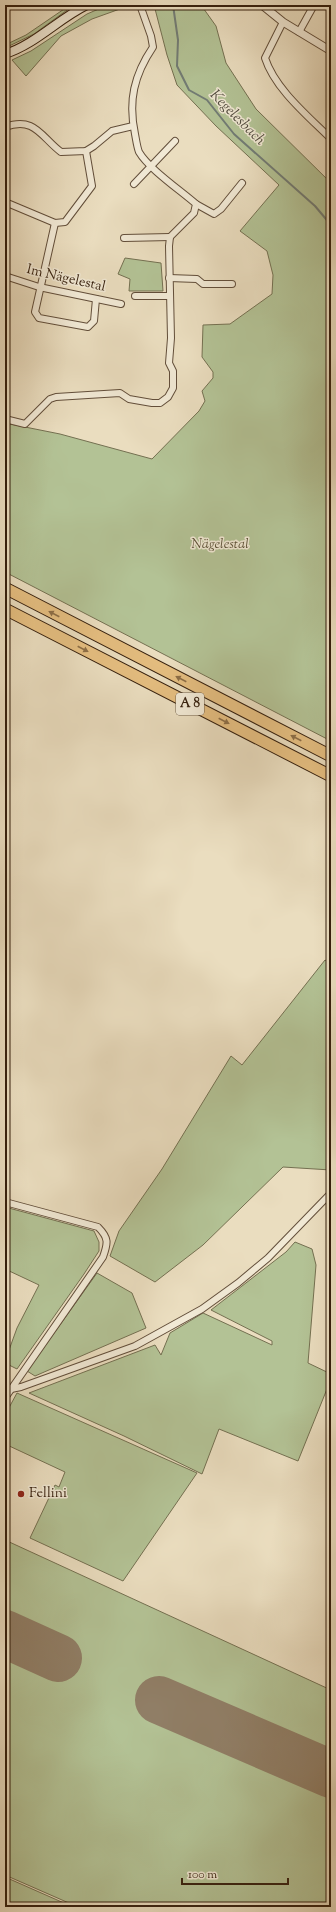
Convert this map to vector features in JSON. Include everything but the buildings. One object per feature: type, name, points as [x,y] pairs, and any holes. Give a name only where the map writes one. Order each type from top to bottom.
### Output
[{"type":"highway","name":"A 8","points":[[5,588],[331,756]]},
{"type":"highway","name":"A 8","points":[[5,609],[331,776]]},
{"type":"main road","points":[[5,54],[22,47],[76,10],[87,5]]},
{"type":"street","points":[[140,5],[151,36],[153,47],[146,56],[133,87],[131,101],[133,126],[139,151],[152,167],[196,204],[214,214],[221,209],[242,183]]},
{"type":"street","points":[[262,5],[283,22],[331,51]]},
{"type":"street","points":[[299,32],[314,5]]},
{"type":"street","points":[[283,22],[265,58],[269,68],[294,102],[331,139]]},
{"type":"street","points":[[5,127],[26,123],[38,130],[61,152],[86,151],[112,131],[133,126]]},
{"type":"street","points":[[134,184],[152,167],[175,141]]},
{"type":"street","points":[[5,203],[55,224],[65,222],[92,186],[86,151]]},
{"type":"street","points":[[5,419],[25,424],[38,414],[50,399],[56,397],[120,394],[129,400],[144,403],[160,402],[164,400],[173,388],[173,371],[168,363],[171,338],[168,246],[170,237],[194,213],[196,204]]},
{"type":"street","points":[[55,224],[39,287],[35,312],[39,318],[88,327],[94,321],[96,299]]},
{"type":"street","points":[[124,238],[170,237]]},
{"type":"street","name":"Im Nägelestal","points":[[5,276],[39,287],[121,304]]},
{"type":"street","points":[[169,278],[197,279],[203,284],[232,284]]},
{"type":"street","points":[[135,296],[169,296]]},
{"type":"street","points":[[11,1389],[21,1387],[135,1346],[202,1309],[238,1283],[268,1258],[331,1193]]},
{"type":"street","points":[[5,1202],[98,1227],[106,1236],[108,1243],[103,1257],[5,1398]]},
{"type":"green space","points":[[70,5],[74,5],[34,34],[5,48],[5,45],[26,35]]},
{"type":"green space","points":[[108,5],[131,5],[92,19],[61,36],[26,76],[12,60],[31,51],[87,14]]},
{"type":"green space","name":"Nägelestal","points":[[154,5],[201,5],[216,26],[226,63],[256,109],[331,183],[331,741],[5,572],[5,423],[60,434],[152,459],[199,411],[205,401],[202,391],[213,378],[213,372],[202,357],[203,325],[230,324],[272,294],[273,275],[267,251],[240,231],[279,185],[216,126],[177,85],[167,55]]},
{"type":"green space","points":[[125,258],[161,263],[163,291],[129,291],[130,279],[118,274]]},
{"type":"green space","points":[[325,960],[331,964],[331,1170],[283,1167],[203,1245],[155,1282],[110,1256],[119,1231],[162,1169],[231,1056],[242,1065]]},
{"type":"green space","points":[[5,1207],[94,1231],[99,1242],[99,1251],[17,1369],[5,1363],[5,1361],[17,1328],[39,1285],[5,1269]]},
{"type":"green space","points":[[295,1242],[312,1249],[316,1265],[308,1363],[331,1374],[331,1379],[298,1461],[219,1429],[202,1474],[124,1436],[29,1393],[155,1345],[161,1355],[170,1333],[203,1313],[272,1345],[272,1341],[211,1310],[286,1252]]},
{"type":"green space","points":[[97,1273],[132,1293],[146,1328],[35,1376],[27,1371]]},
{"type":"green space","points":[[17,1393],[197,1473],[123,1581],[30,1538],[55,1485],[59,1487],[65,1472],[5,1444],[5,1415]]},
{"type":"green space","points":[[5,1540],[331,1690],[331,1907],[78,1907],[5,1875]]},
{"type":"green space","points":[[5,1877],[73,1907],[5,1907]]},
{"type":"waterway","name":"Kegelesbach","points":[[173,5],[178,40],[177,66],[189,90],[207,100],[234,134],[315,206],[331,225]]},
{"type":"runway","points":[[5,1634],[58,1658]]},
{"type":"runway","points":[[159,1700],[331,1774]]},
{"type":"place","name":"Fellini","points":[[21,1494]]}]
